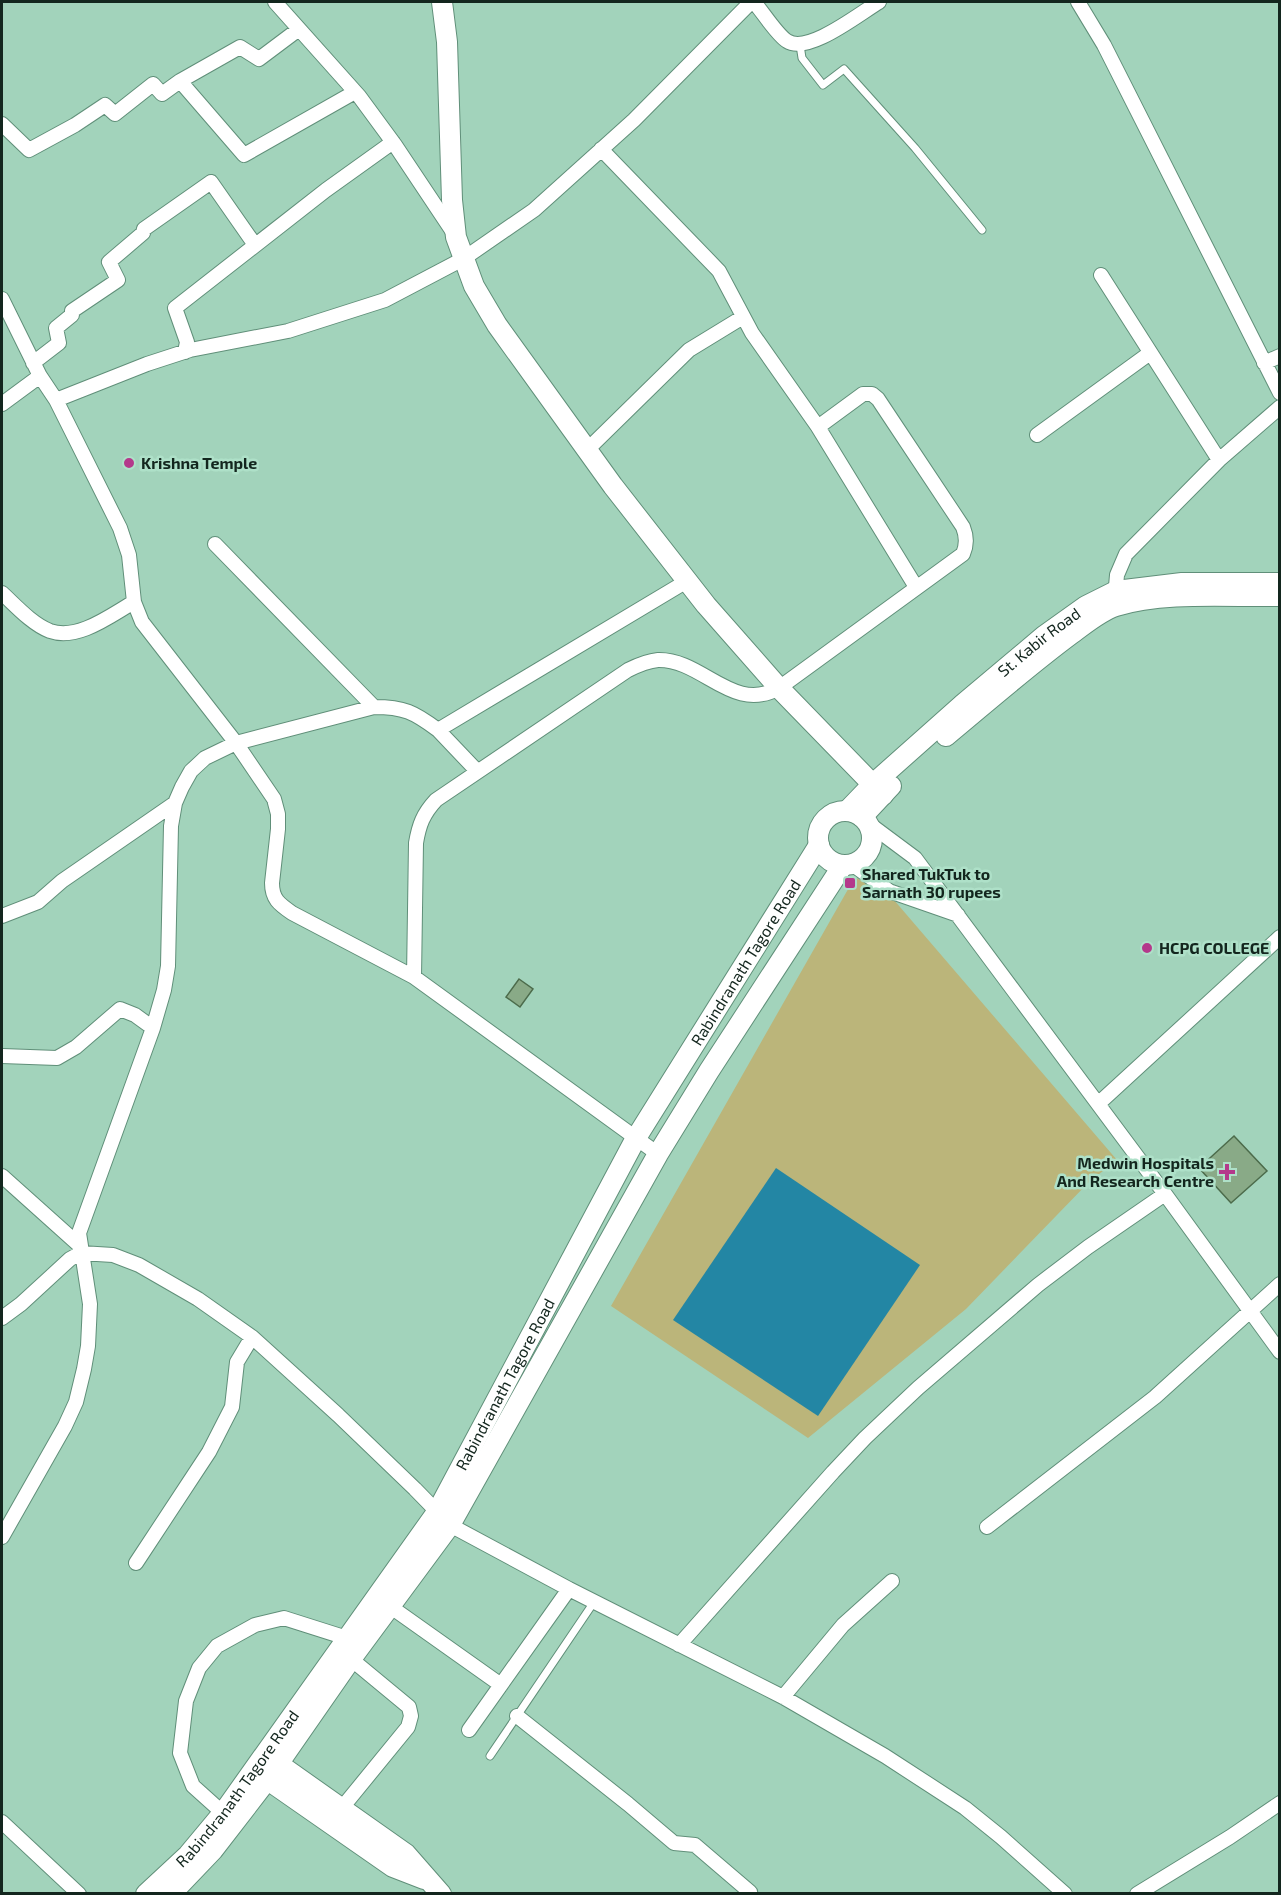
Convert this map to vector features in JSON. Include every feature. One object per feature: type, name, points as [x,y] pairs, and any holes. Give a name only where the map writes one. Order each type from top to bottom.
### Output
[{"type":"main road","points":[[442,2],[447,42],[452,200],[456,237],[474,286],[497,325],[587,450],[730,635],[878,790]]},
{"type":"main road","name":"St. Kabir Road","points":[[859,817],[878,790],[1115,599],[1182,583],[1280,583]]},
{"type":"main road","name":"St. Kabir Road","points":[[1115,599],[1280,596]]},
{"type":"main road","name":"Rabindranath Tagore Road","points":[[146,1893],[188,1855],[266,1767],[391,1607],[709,1071],[848,864],[866,855],[870,848],[871,831],[859,817],[838,812],[824,821],[820,828],[819,845],[636,1138],[443,1519],[347,1638],[266,1767],[213,1850],[171,1893]]},
{"type":"main road","points":[[819,845],[828,859],[848,864]]},
{"type":"main road","points":[[266,1767],[341,1809],[406,1854],[435,1887]]},
{"type":"main road","points":[[266,1767],[393,1867],[435,1887]]},
{"type":"street","points":[[275,2],[355,92],[393,142],[456,237]]},
{"type":"street","points":[[56,400],[147,364],[185,352],[288,330],[385,300],[463,259],[534,210],[634,120],[752,2],[787,41],[800,45],[814,41],[879,2]]},
{"type":"street","points":[[1078,2],[1104,45],[1280,393]]},
{"type":"street","points":[[2,124],[29,150],[75,125],[105,105],[115,114],[153,84],[162,94],[180,81],[240,47],[259,59],[299,29]]},
{"type":"street","points":[[180,81],[244,155],[355,92]]},
{"type":"street","points":[[185,352],[187,342],[175,308],[326,190],[393,142]]},
{"type":"street","points":[[601,149],[719,271],[752,333],[818,427],[916,587]]},
{"type":"street","points":[[33,363],[59,343],[57,328],[72,315],[72,311],[118,280],[109,262],[143,233],[144,229],[211,183],[255,245]]},
{"type":"street","points":[[1101,275],[1219,460]]},
{"type":"street","points":[[2,299],[120,528],[129,555],[134,602],[142,622],[236,743],[274,799],[278,829],[272,883],[274,899],[292,912],[414,977],[658,1154]]},
{"type":"street","points":[[587,450],[689,350],[743,317]]},
{"type":"street","points":[[1037,435],[1150,352]]},
{"type":"street","points":[[1264,363],[1280,356]]},
{"type":"street","points":[[2,404],[40,376]]},
{"type":"street","points":[[414,977],[416,855],[419,824],[425,812],[436,800],[628,670],[643,663],[660,660],[679,664],[743,695],[756,697],[767,695],[963,554],[966,547],[966,535],[963,527],[878,399],[872,394],[862,394],[818,427]]},
{"type":"street","points":[[1115,599],[1117,574],[1126,554],[1219,460],[1280,407]]},
{"type":"street","points":[[215,544],[374,707]]},
{"type":"street","points":[[438,730],[687,581]]},
{"type":"street","points":[[2,593],[33,621],[50,631],[64,633],[84,629],[134,602]]},
{"type":"street","points":[[2,1537],[76,1402],[88,1346],[90,1304],[87,1274],[80,1249],[80,1225],[153,1028],[164,990],[168,966],[171,826],[175,803],[191,771],[205,759],[236,743],[374,707],[395,707],[417,715],[438,730],[477,771]]},
{"type":"street","points":[[2,916],[38,902],[62,881],[175,803]]},
{"type":"street","points":[[859,817],[915,858],[1280,1352]]},
{"type":"street","points":[[848,864],[889,891],[958,915]]},
{"type":"street","points":[[1098,1104],[1280,937]]},
{"type":"street","points":[[2,1056],[57,1058],[76,1047],[120,1009],[135,1015],[153,1028]]},
{"type":"street","points":[[2,1176],[80,1249],[113,1255],[139,1265],[198,1299],[252,1337],[338,1415],[443,1519],[569,1589],[783,1697],[885,1755],[965,1809],[1065,1893]]},
{"type":"street","points":[[679,1645],[833,1472],[918,1388],[1038,1285],[1165,1194]]},
{"type":"street","points":[[3,1314],[80,1249]]},
{"type":"street","points":[[987,1527],[1155,1397],[1280,1284]]},
{"type":"street","points":[[136,1563],[209,1452],[232,1407],[237,1362],[252,1337]]},
{"type":"street","points":[[783,1697],[843,1626],[892,1581]]},
{"type":"street","points":[[469,1730],[569,1589]]},
{"type":"street","points":[[391,1607],[501,1685]]},
{"type":"street","points":[[223,1813],[193,1786],[180,1753],[186,1701],[199,1668],[217,1646],[255,1625],[284,1618],[347,1638]]},
{"type":"street","points":[[341,1809],[408,1727],[411,1716],[409,1707],[351,1659]]},
{"type":"street","points":[[517,1716],[628,1804],[674,1844],[695,1845],[750,1892],[748,1893]]},
{"type":"street","points":[[1137,1893],[1230,1837],[1280,1803]]},
{"type":"street","points":[[2,1822],[79,1893]]},
{"type":"lane","points":[[800,45],[802,58],[823,85],[844,69],[915,148],[982,230]]},
{"type":"lane","points":[[490,1756],[594,1602]]},
{"type":"shaded area","points":[[855,877],[894,900],[1117,1160],[1089,1182],[966,1309],[808,1438],[611,1306]]},
{"type":"water","points":[[776,1168],[920,1265],[818,1416],[673,1320]]},
{"type":"building","points":[[519,979],[533,989],[520,1007],[506,997]]},
{"type":"building","points":[[1234,1136],[1267,1171],[1231,1203],[1199,1168]]},
{"type":"place","name":"Krishna Temple","points":[[129,463]]},
{"type":"place","name":"Shared TukTuk to Sarnath 30 rupees","points":[[850,883]]},
{"type":"place","name":"HCPG COLLEGE","points":[[1147,948]]},
{"type":"place","name":"Medwin Hospitals And Research Centre","points":[[1227,1172]]}]
